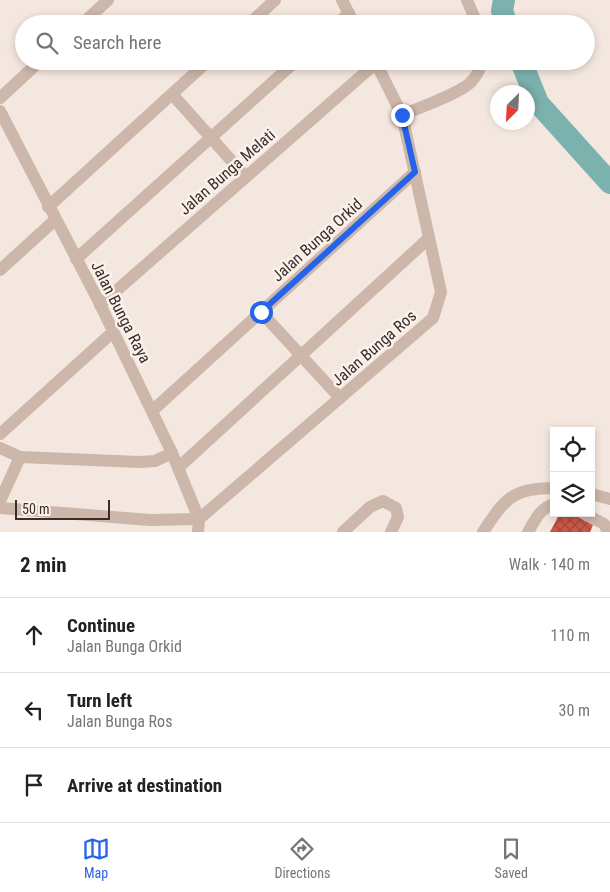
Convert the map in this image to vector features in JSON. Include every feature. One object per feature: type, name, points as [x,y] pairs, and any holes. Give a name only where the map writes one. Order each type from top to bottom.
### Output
[{"type":"street","points":[[92,15],[108,0]]},
{"type":"street","points":[[259,15],[275,0]]},
{"type":"street","points":[[342,0],[350,15]]},
{"type":"street","points":[[467,0],[473,15]]},
{"type":"street","points":[[0,98],[30,70]]},
{"type":"street","points":[[48,207],[198,70]]},
{"type":"street","points":[[76,259],[286,70]]},
{"type":"street","name":"Jalan Bunga Melati","points":[[100,305],[366,70]]},
{"type":"street","name":"Jalan Bunga Ros","points":[[199,526],[340,398],[433,318],[441,292],[415,172],[402,115],[379,70]]},
{"type":"street","points":[[402,115],[462,89],[471,83],[480,70]]},
{"type":"street","points":[[172,94],[246,177]]},
{"type":"street","name":"Jalan Bunga Raya","points":[[0,111],[100,305],[152,411],[172,453],[199,526]]},
{"type":"street","name":"Jalan Bunga Orkid","points":[[152,411],[415,172]]},
{"type":"street","points":[[0,270],[55,220]]},
{"type":"street","points":[[178,468],[429,238]]},
{"type":"street","points":[[261,312],[340,398]]},
{"type":"street","points":[[0,434],[113,332]]},
{"type":"street","points":[[0,448],[20,457],[139,462],[155,460],[172,453]]},
{"type":"street","points":[[0,501],[20,457]]},
{"type":"street","points":[[483,532],[508,499],[525,490],[550,488]]},
{"type":"street","points":[[595,495],[610,498]]},
{"type":"street","points":[[343,532],[370,507],[383,501],[396,508],[398,517],[390,532]]},
{"type":"street","points":[[528,532],[540,512],[550,505]]},
{"type":"street","points":[[0,508],[199,526]]},
{"type":"street","points":[[591,517],[604,524],[608,532]]},
{"type":"building","points":[[558,517],[578,517],[593,525],[590,532],[550,532]]},
{"type":"waterway","points":[[504,0],[502,11],[504,15]]},
{"type":"waterway","points":[[525,70],[538,103],[610,183]]},
{"type":"route","points":[[261,312],[415,172],[402,115]]}]
